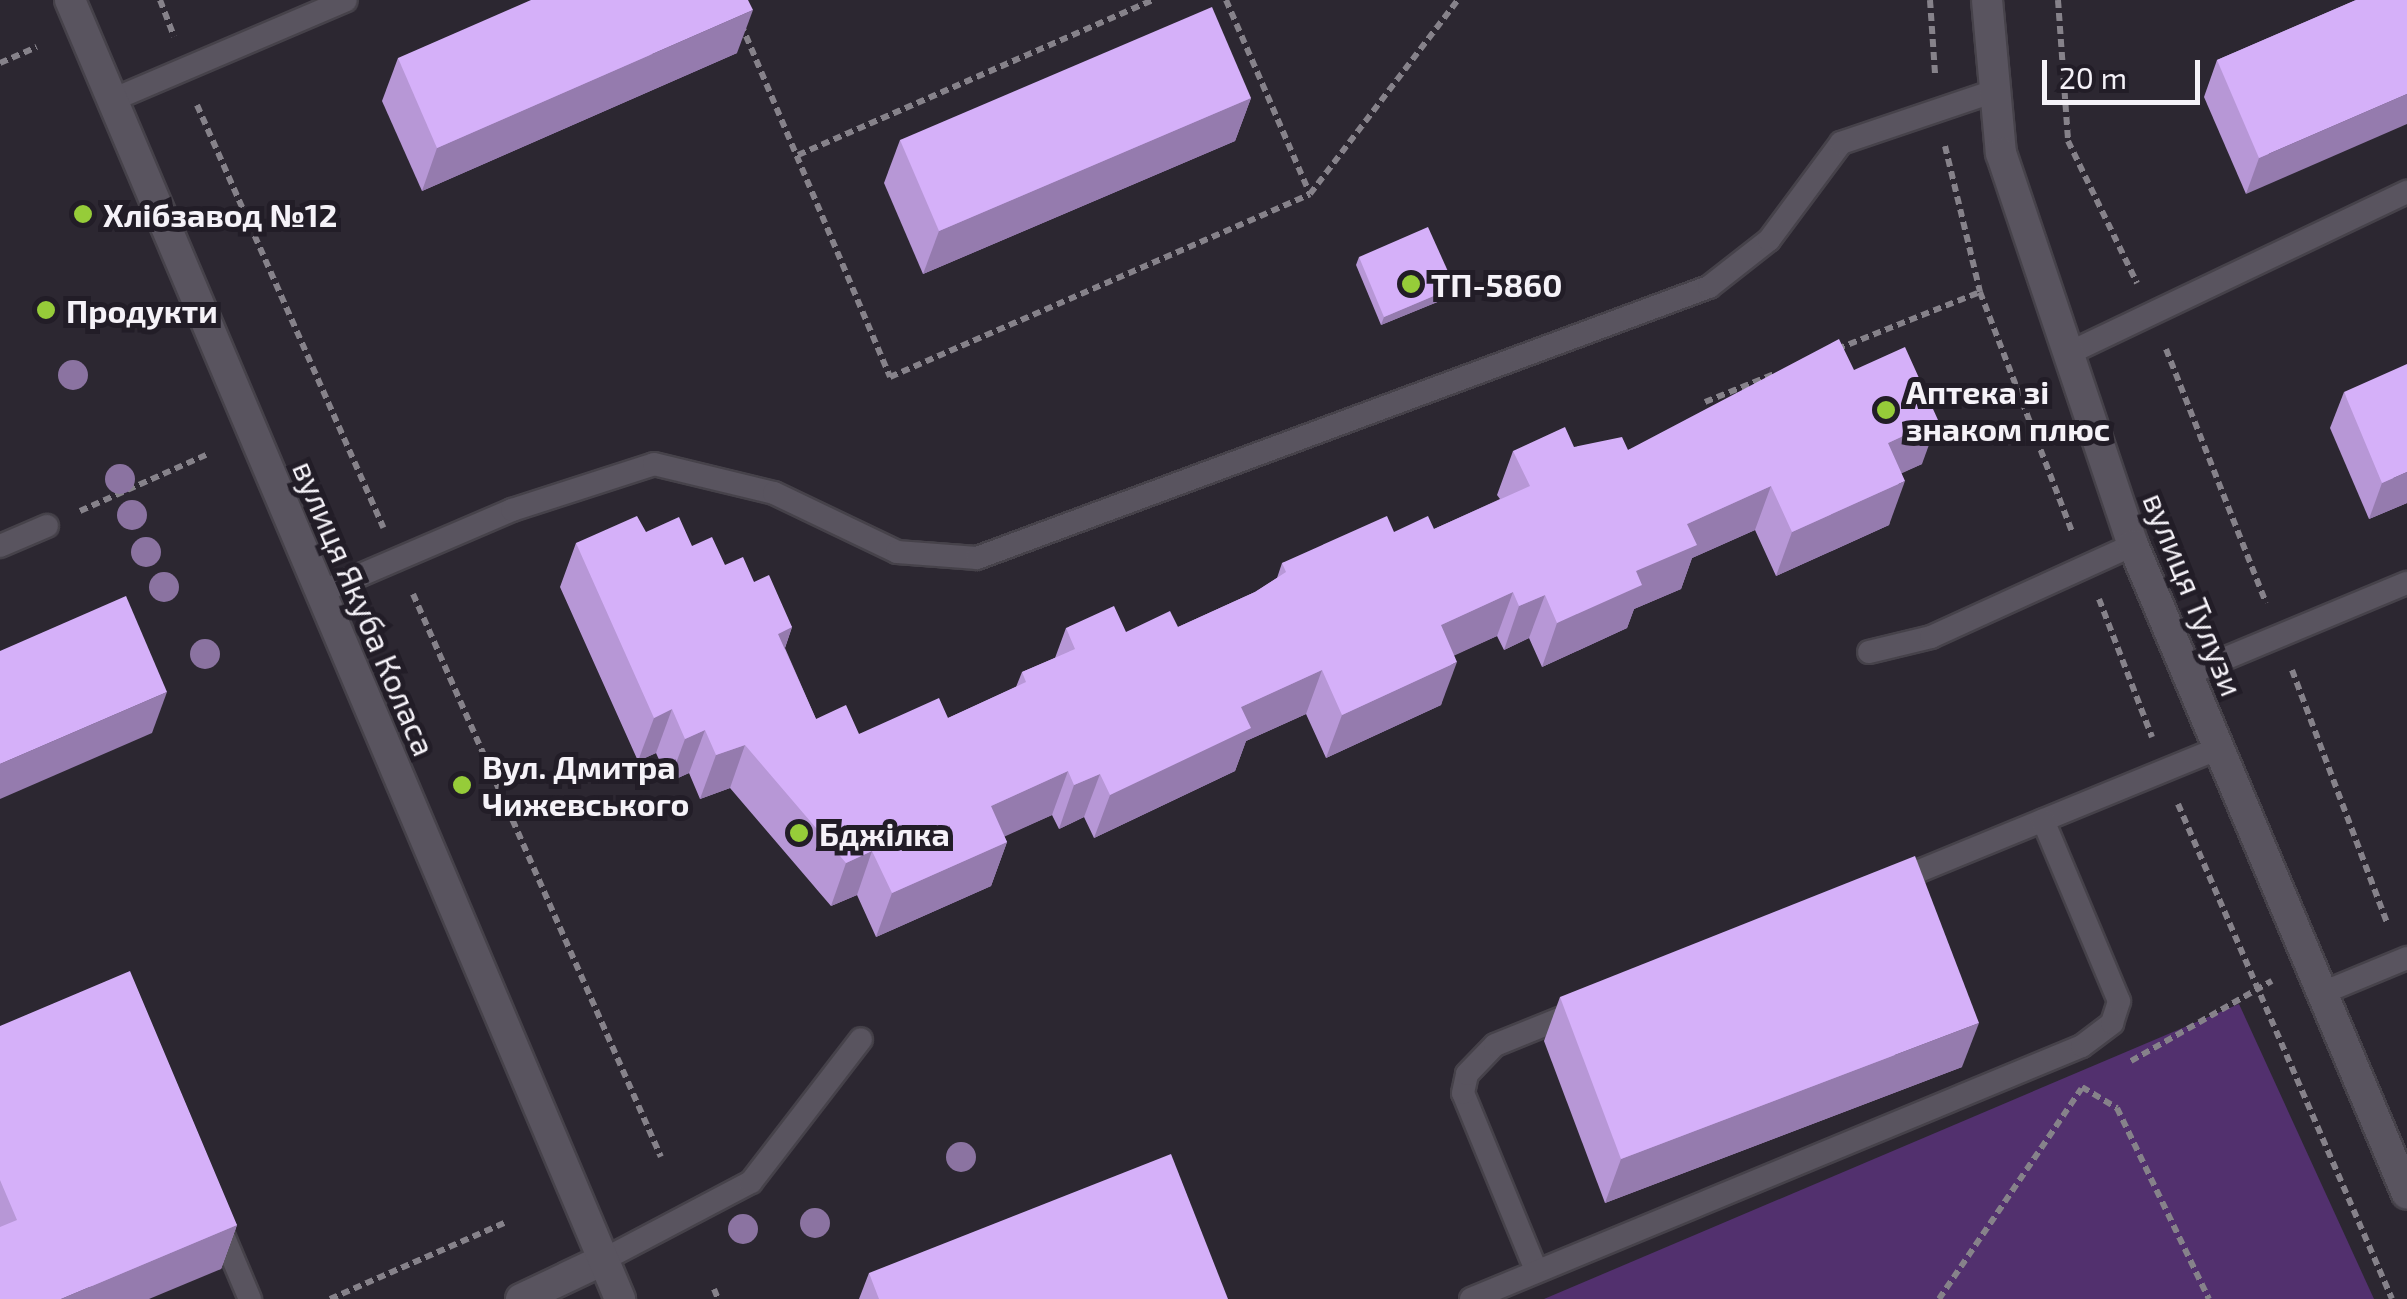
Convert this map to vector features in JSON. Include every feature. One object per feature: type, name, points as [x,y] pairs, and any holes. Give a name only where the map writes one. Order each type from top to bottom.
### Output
[{"type":"street","name":"вулиця Якуба Коласа","points":[[70,0],[620,1299]]},
{"type":"street","name":"вулиця Тулузи","points":[[1987,0],[1992,92],[2001,153],[2133,545],[2407,1194]]},
{"type":"street","points":[[521,1299],[603,1260]]},
{"type":"lane","points":[[112,100],[346,0]]},
{"type":"lane","points":[[321,592],[396,556],[654,464],[774,493],[897,552],[977,558],[1709,287],[1768,240],[1841,142],[1992,92]]},
{"type":"lane","points":[[2067,354],[2407,192]]},
{"type":"lane","points":[[0,546],[47,526]]},
{"type":"lane","points":[[1870,652],[1931,637],[2133,545]]},
{"type":"lane","points":[[2188,674],[2407,583]]},
{"type":"lane","points":[[1878,888],[2220,748]]},
{"type":"lane","points":[[1472,1299],[2082,1046],[2112,1023],[2119,1001],[2043,820]]},
{"type":"lane","points":[[2320,994],[2404,959]]},
{"type":"lane","points":[[1536,1270],[1463,1093],[1467,1074],[1495,1045],[1604,1000]]},
{"type":"lane","points":[[603,1260],[750,1182],[861,1039]]},
{"type":"lane","points":[[206,1193],[250,1299]]},
{"type":"path","points":[[798,155],[1152,0]]},
{"type":"path","points":[[1226,0],[1310,194]]},
{"type":"path","points":[[738,17],[890,376],[1310,194],[1458,0]]},
{"type":"path","points":[[1930,0],[1937,110],[1980,292],[2254,993],[2392,1299]]},
{"type":"path","points":[[2058,0],[2068,141],[2152,313],[2404,959]]},
{"type":"path","points":[[0,63],[38,46]]},
{"type":"path","points":[[202,122],[661,1157]]},
{"type":"path","points":[[1815,358],[1980,292]]},
{"type":"path","points":[[1705,402],[1796,366]]},
{"type":"path","points":[[47,526],[206,455]]},
{"type":"path","points":[[2117,1068],[2254,993],[2306,957]]},
{"type":"path","points":[[1939,1299],[2082,1087],[2099,1078]]},
{"type":"path","points":[[2082,1087],[2117,1108],[2209,1299]]},
{"type":"path","points":[[330,1299],[504,1223]]},
{"type":"path","points":[[714,1289],[718,1299]]},
{"type":"shaded area","points":[[2239,1004],[2374,1299],[1544,1299]]},
{"type":"building","points":[[531,0],[748,0],[753,10],[437,148],[398,58]]},
{"type":"building","points":[[2356,0],[2407,0],[2407,94],[2259,158],[2217,60]]},
{"type":"building","points":[[1212,7],[1251,98],[939,231],[900,140]]},
{"type":"building","name":"ТП-5860","points":[[1428,227],[1455,287],[1384,317],[1359,257]]},
{"type":"building","points":[[1839,339],[1854,370],[1905,347],[1938,420],[1888,443],[1905,481],[1792,532],[1771,486],[1687,524],[1697,545],[1636,571],[1642,585],[1557,623],[1545,595],[1519,606],[1513,592],[1441,625],[1457,662],[1342,715],[1322,670],[1241,707],[1251,728],[1110,795],[1100,774],[1074,785],[1068,771],[991,806],[1007,842],[892,893],[872,851],[846,863],[745,745],[716,755],[705,730],[685,739],[672,709],[654,718],[576,543],[637,516],[646,532],[679,517],[692,546],[712,537],[725,565],[743,557],[754,582],[769,575],[792,627],[778,634],[816,719],[846,705],[859,734],[939,698],[948,718],[1026,682],[1022,672],[1075,649],[1066,628],[1114,606],[1126,632],[1170,611],[1178,627],[1255,592],[1286,572],[1282,563],[1387,516],[1394,532],[1428,516],[1434,529],[1530,486],[1513,451],[1565,427],[1574,447],[1622,437],[1628,450]]},
{"type":"building","points":[[2407,364],[2407,472],[2382,483],[2344,392]]},
{"type":"building","points":[[126,596],[167,692],[0,764],[0,651]]},
{"type":"building","points":[[1915,856],[1979,1023],[1621,1159],[1560,997]]},
{"type":"building","points":[[130,971],[237,1225],[61,1299],[0,1299],[0,1227],[17,1220],[0,1180],[0,1026]]},
{"type":"building","points":[[1171,1154],[1228,1299],[879,1299],[869,1273]]},
{"type":"place","name":"Хлібзавод №12","points":[[83,214]]},
{"type":"place","name":"ТП-5860","points":[[1411,284]]},
{"type":"place","name":"Продукти","points":[[46,310]]},
{"type":"place","name":"Аптека зі знаком плюс","points":[[1886,410]]},
{"type":"place","name":"Вул. Дмитра Чижевського","points":[[462,785]]},
{"type":"place","name":"Бджілка","points":[[799,833]]}]
